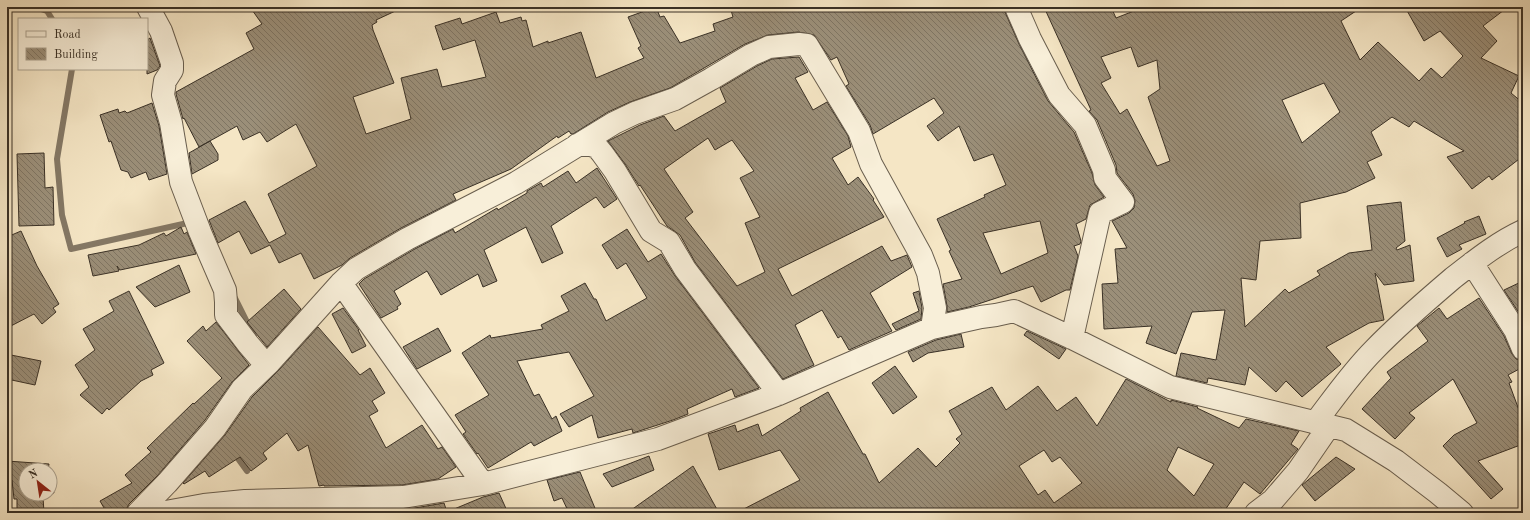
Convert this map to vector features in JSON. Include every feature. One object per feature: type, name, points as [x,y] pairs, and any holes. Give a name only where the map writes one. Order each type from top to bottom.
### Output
[{"type":"street","points":[[148,7],[161,31],[172,63],[172,70],[165,81],[163,95],[171,123],[181,182],[200,232],[225,290],[226,314],[248,344],[266,365]]},
{"type":"street","points":[[1016,7],[1030,39],[1059,95],[1085,124],[1104,170],[1105,178],[1123,202],[1100,213],[1072,338]]},
{"type":"street","points":[[138,513],[166,484],[215,428],[242,388],[266,365],[341,283],[356,269],[407,239],[516,183],[577,145],[635,113],[675,99],[751,55],[769,47],[799,44],[807,45],[859,131],[871,164],[920,255],[928,273],[935,308],[932,328]]},
{"type":"street","points":[[577,145],[591,145],[597,147],[602,152],[651,231],[669,242],[685,269],[779,394]]},
{"type":"street","points":[[1256,513],[1273,500],[1298,471],[1322,424],[1349,379],[1374,350],[1410,315],[1472,263],[1496,246],[1523,231]]},
{"type":"street","points":[[1472,263],[1515,330],[1523,349]]},
{"type":"street","points":[[341,283],[483,484]]},
{"type":"street","points":[[160,513],[204,505],[245,501],[403,497],[483,484],[658,439],[779,394],[932,328],[1014,311],[1170,387],[1346,430],[1396,461],[1462,513]]},
{"type":"building","points":[[250,7],[404,7],[376,20],[377,22],[372,25],[394,83],[353,97],[366,134],[411,119],[401,78],[437,69],[442,87],[486,77],[475,40],[443,50],[435,26],[460,18],[462,24],[496,12],[500,23],[521,17],[522,21],[526,20],[533,47],[548,41],[548,43],[581,32],[596,78],[644,58],[638,48],[641,46],[628,17],[656,7],[660,17],[664,16],[680,43],[715,31],[713,24],[733,17],[730,7],[1004,7],[1019,44],[1048,101],[1074,132],[1092,173],[1095,185],[1104,197],[1090,205],[1086,219],[1076,224],[1081,241],[1080,244],[1074,246],[1078,256],[1070,290],[1066,290],[1041,302],[1033,286],[969,307],[947,312],[943,284],[962,279],[949,251],[951,250],[937,219],[985,197],[984,195],[1006,185],[993,154],[974,161],[959,126],[938,141],[927,126],[944,113],[934,98],[873,134],[870,125],[846,86],[849,84],[837,57],[831,60],[814,35],[798,32],[768,35],[745,44],[670,88],[630,102],[608,112],[573,134],[569,131],[558,138],[557,136],[511,169],[453,194],[456,200],[401,228],[350,258],[342,265],[314,279],[301,253],[279,263],[270,245],[251,254],[239,231],[218,243],[209,220],[245,201],[269,243],[286,234],[268,194],[317,166],[296,124],[267,142],[260,132],[243,140],[237,126],[199,147],[184,118],[183,119],[176,94],[176,92],[254,49],[246,33],[262,24]],"holes":[[[1040,221],[1048,253],[1001,274],[983,233]]]},
{"type":"building","points":[[1044,7],[1111,7],[1116,18],[1144,7],[1362,7],[1341,21],[1360,60],[1378,42],[1419,81],[1431,68],[1442,78],[1463,56],[1440,31],[1424,41],[1405,7],[1508,7],[1483,26],[1497,41],[1481,58],[1519,76],[1511,93],[1523,103],[1523,156],[1492,180],[1489,176],[1472,189],[1447,157],[1464,151],[1414,121],[1409,127],[1392,117],[1371,132],[1382,155],[1367,162],[1375,178],[1346,192],[1300,203],[1301,238],[1260,241],[1256,280],[1241,278],[1245,327],[1285,289],[1289,293],[1320,275],[1317,271],[1349,253],[1372,250],[1367,206],[1401,202],[1405,241],[1396,248],[1397,250],[1410,245],[1414,281],[1384,285],[1375,273],[1384,320],[1369,323],[1326,347],[1341,364],[1302,397],[1286,381],[1276,392],[1249,367],[1245,385],[1208,378],[1207,383],[1176,376],[1181,353],[1216,360],[1225,310],[1192,312],[1176,354],[1146,343],[1152,326],[1104,329],[1102,284],[1118,283],[1115,249],[1127,248],[1112,221],[1129,213],[1134,208],[1135,201],[1133,194],[1117,173],[1116,165],[1097,120],[1089,111],[1091,110]],"holes":[[[1131,47],[1138,67],[1157,60],[1160,89],[1148,97],[1170,161],[1157,166],[1127,109],[1120,114],[1101,83],[1111,78],[1101,57]],[[1324,83],[1340,112],[1302,143],[1282,100]]]},
{"type":"building","points":[[150,38],[160,66],[157,70],[147,74],[148,70],[148,39]]},
{"type":"building","points":[[799,57],[808,72],[795,78],[813,110],[827,102],[848,136],[851,147],[832,158],[848,185],[858,177],[874,199],[873,200],[884,217],[778,269],[792,296],[882,246],[891,261],[907,255],[912,267],[870,293],[892,331],[849,350],[841,336],[838,338],[822,310],[795,325],[814,365],[783,379],[695,262],[680,235],[667,226],[608,141],[640,125],[664,116],[675,131],[726,102],[720,88],[772,59]],"holes":[[[708,138],[715,150],[732,140],[754,171],[740,178],[760,217],[745,223],[765,272],[737,286],[685,218],[693,212],[664,169]]]},
{"type":"building","points":[[152,103],[159,126],[167,174],[149,180],[146,172],[131,178],[128,172],[121,170],[111,141],[109,142],[100,115],[118,109],[119,113],[125,111],[127,113]]},
{"type":"building","points":[[210,141],[218,154],[218,160],[192,174],[189,153]]},
{"type":"building","points":[[44,153],[45,188],[53,187],[54,225],[19,226],[17,154]]},
{"type":"building","points":[[597,168],[617,199],[604,208],[596,197],[551,226],[563,253],[542,263],[526,227],[484,250],[497,281],[483,287],[478,274],[441,295],[427,271],[394,291],[401,304],[397,307],[398,309],[381,318],[359,284],[364,279],[413,250],[453,229],[455,233],[497,208],[498,210],[541,183],[543,187],[568,171],[576,183]]},
{"type":"building","points":[[1479,216],[1486,234],[1459,245],[1462,249],[1447,257],[1437,238],[1465,223],[1464,222]]},
{"type":"building","points":[[181,227],[184,234],[187,232],[196,254],[120,270],[117,266],[119,271],[93,276],[88,255],[139,245],[164,233],[166,236]]},
{"type":"building","points":[[627,229],[648,262],[661,254],[675,276],[759,388],[735,397],[732,389],[687,409],[688,414],[673,420],[633,433],[632,429],[598,438],[592,415],[569,427],[560,414],[594,396],[569,352],[517,361],[534,396],[539,394],[552,419],[556,416],[562,431],[534,446],[531,442],[488,468],[463,434],[466,432],[455,415],[489,395],[462,353],[490,335],[491,338],[543,329],[541,325],[569,311],[561,296],[585,283],[594,299],[596,299],[606,321],[647,298],[626,263],[617,269],[602,245]]},
{"type":"building","points":[[21,231],[37,266],[59,304],[53,308],[56,312],[42,324],[34,314],[7,328],[7,237]]},
{"type":"building","points":[[179,265],[190,292],[155,307],[136,287]]},
{"type":"building","points":[[1523,281],[1523,319],[1504,290]]},
{"type":"building","points":[[284,289],[301,309],[267,347],[247,322]]},
{"type":"building","points":[[129,291],[164,363],[151,370],[153,375],[141,381],[109,410],[107,408],[102,414],[80,395],[89,387],[75,365],[95,350],[83,329],[114,311],[109,301]]},
{"type":"building","points":[[919,291],[922,308],[921,319],[896,330],[892,324],[919,311],[913,293]]},
{"type":"building","points":[[1479,298],[1504,336],[1512,354],[1516,359],[1523,361],[1523,367],[1508,375],[1512,382],[1509,383],[1523,421],[1523,444],[1478,461],[1503,489],[1491,499],[1443,446],[1454,435],[1477,423],[1453,379],[1409,413],[1415,418],[1395,439],[1362,409],[1391,378],[1387,372],[1428,341],[1417,326],[1439,308],[1447,319]]},
{"type":"building","points":[[343,308],[359,330],[366,346],[352,353],[332,314]]},
{"type":"building","points":[[216,322],[249,365],[232,382],[205,420],[158,475],[129,504],[126,510],[121,513],[107,513],[100,501],[132,483],[125,475],[151,452],[147,448],[193,403],[194,404],[222,378],[187,341],[203,326],[206,331]]},
{"type":"building","points":[[318,327],[360,375],[370,368],[385,393],[372,401],[378,411],[369,416],[386,448],[422,425],[438,449],[442,447],[456,467],[438,479],[402,485],[319,486],[308,445],[298,451],[287,433],[263,453],[267,459],[251,471],[240,457],[209,477],[205,471],[184,484],[183,483],[225,435],[252,397]]},
{"type":"building","points":[[438,328],[451,351],[417,369],[403,347]]},
{"type":"building","points":[[1027,331],[1066,349],[1059,359],[1024,335]]},
{"type":"building","points":[[961,334],[964,347],[928,353],[913,362],[908,352],[936,340]]},
{"type":"building","points":[[11,355],[41,361],[35,385],[7,379]]},
{"type":"building","points":[[895,366],[917,397],[893,414],[872,383]]},
{"type":"building","points":[[1126,379],[1171,402],[1171,400],[1198,407],[1197,408],[1239,428],[1246,419],[1299,431],[1291,444],[1298,449],[1260,494],[1244,482],[1223,513],[736,513],[800,480],[780,450],[719,470],[708,434],[735,425],[737,432],[758,424],[762,436],[801,411],[800,408],[828,392],[863,454],[865,454],[879,483],[918,448],[936,467],[960,443],[956,439],[962,434],[949,411],[992,387],[1006,410],[1038,386],[1057,411],[1076,397],[1097,426]],"holes":[[[1178,447],[1214,464],[1194,496],[1167,470]],[[1044,450],[1052,462],[1060,457],[1082,483],[1054,503],[1045,490],[1038,495],[1019,466]]]},
{"type":"building","points":[[649,456],[654,470],[612,487],[603,474]]},
{"type":"building","points":[[1336,457],[1355,469],[1315,501],[1302,485]]},
{"type":"building","points":[[7,461],[21,462],[18,462],[18,502],[43,502],[44,513],[17,513],[17,499],[14,499],[12,480],[7,480]]},
{"type":"building","points":[[693,466],[719,513],[627,513]]},
{"type":"building","points":[[580,472],[597,513],[569,513],[562,498],[554,501],[547,480]]},
{"type":"building","points":[[499,493],[508,513],[326,513],[326,511],[403,510],[444,503],[447,512],[483,497]]},
{"type":"waterway","points":[[35,7],[47,11],[51,18]]},
{"type":"waterway","points":[[72,70],[57,159],[62,215],[71,249],[192,222]]},
{"type":"waterway","points":[[235,298],[254,336]]},
{"type":"waterway","points":[[234,453],[247,471]]}]
